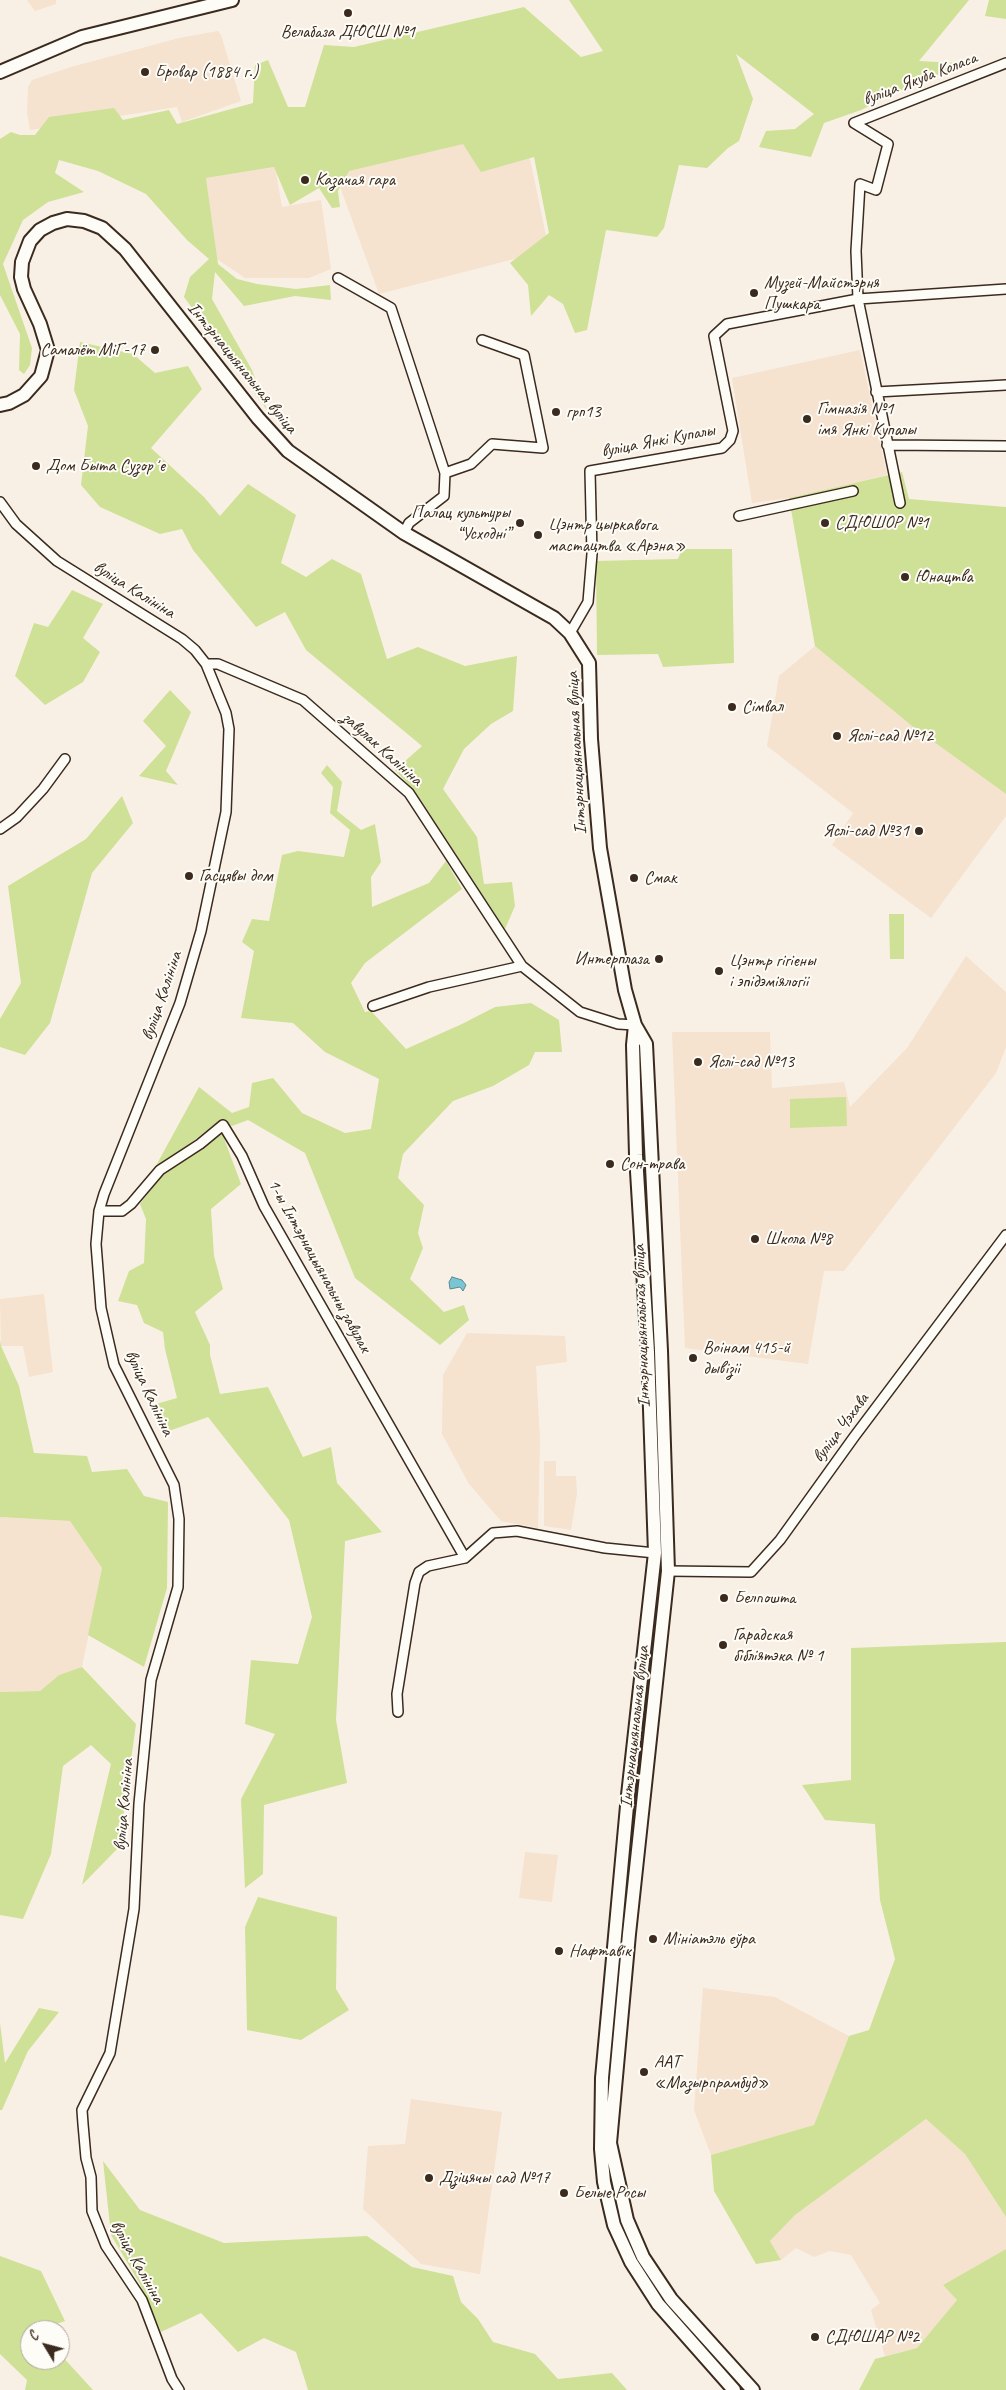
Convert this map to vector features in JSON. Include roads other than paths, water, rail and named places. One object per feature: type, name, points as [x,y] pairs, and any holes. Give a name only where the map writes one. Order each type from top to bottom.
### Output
[{"type":"main road","points":[[0,72],[82,37],[232,0]]},
{"type":"main road","name":"Інтэрнацыянальная вуліца","points":[[0,405],[9,403],[24,395],[41,376],[48,350],[40,324],[24,289],[21,277],[24,251],[40,230],[53,223],[67,220],[84,221],[102,228],[125,249],[272,436],[305,465],[404,533],[554,618],[570,633],[589,662],[591,739],[600,848],[626,990],[635,1025],[646,1044],[661,1351],[668,1571],[629,1934],[610,2142],[610,2181],[614,2225],[630,2262],[658,2304],[734,2390]]},
{"type":"main road","name":"Інтэрнацыянальная вуліца","points":[[635,1025],[633,1045],[636,1155],[648,1352],[655,1554],[628,1795],[602,2078],[600,2139],[610,2181],[648,2264],[671,2298],[753,2390]]},
{"type":"main road","points":[[648,1352],[661,1351]]},
{"type":"main road","points":[[653,1570],[668,1571]]},
{"type":"main road","points":[[616,1933],[629,1934]]},
{"type":"street","name":"вуліца Якуба Коласа","points":[[858,299],[856,251],[860,184],[876,190],[888,144],[854,123],[1006,63]]},
{"type":"street","points":[[338,278],[391,308],[445,473],[444,496],[409,523],[404,533]]},
{"type":"street","points":[[900,503],[858,299],[1006,288]]},
{"type":"street","name":"вуліца Янкі Купалы","points":[[570,633],[588,602],[592,554],[590,471],[722,448],[730,440],[733,431],[714,336],[727,324],[858,299]]},
{"type":"street","points":[[445,473],[471,464],[492,444],[543,448],[524,355],[482,340]]},
{"type":"street","points":[[876,392],[1006,385]]},
{"type":"street","points":[[887,445],[1006,446]]},
{"type":"street","points":[[739,516],[853,491]]},
{"type":"street","name":"вуліца Калініна","points":[[0,502],[16,524],[44,551],[182,639],[202,656],[226,713],[229,729],[226,812],[201,931],[180,1002],[114,1163],[99,1211],[96,1244],[100,1308],[114,1365],[174,1485],[179,1528],[178,1587],[151,1680],[139,1804],[132,1918],[110,2053],[82,2110],[86,2158],[91,2176],[92,2211],[106,2246],[142,2300],[178,2390]]},
{"type":"street","name":"завулак Калініна","points":[[206,664],[218,664],[303,700],[410,793],[522,966],[580,1012],[618,1024],[635,1025]]},
{"type":"street","points":[[0,829],[17,817],[43,789],[65,759]]},
{"type":"street","points":[[373,1006],[429,986],[522,966]]},
{"type":"street","name":"1-ы Інтэрнацыянальны завулак","points":[[99,1211],[122,1211],[131,1204],[160,1170],[200,1144],[223,1125],[242,1156],[264,1206],[465,1558]]},
{"type":"street","name":"вуліца Чэхава","points":[[668,1571],[751,1572],[780,1540],[854,1437],[1006,1235]]},
{"type":"street","points":[[398,1712],[397,1694],[417,1577],[419,1572],[428,1566],[465,1558],[493,1533],[517,1531],[605,1548],[655,1554]]},
{"type":"water","points":[[452,1277],[462,1280],[466,1285],[463,1291],[460,1287],[450,1289],[449,1282]]},
{"type":"place","name":"Велабаза ДЮСШ №1","points":[[348,13]]},
{"type":"place","name":"Бровар (1884 г.)","points":[[145,72]]},
{"type":"place","name":"Казачая гара","points":[[305,180]]},
{"type":"place","name":"Музей-Майстэрня Пушкара","points":[[754,293]]},
{"type":"place","name":"Самалёт МіГ-17","points":[[155,350]]},
{"type":"place","name":"грп13","points":[[556,412]]},
{"type":"place","name":"Гімназія №1 імя Янкі Купалы","points":[[807,419]]},
{"type":"place","name":"Дом Быта Сузорʼе","points":[[36,466]]},
{"type":"place","name":"Палац культуры “Усходні”","points":[[520,523]]},
{"type":"place","name":"СДЮШОР №1","points":[[825,523]]},
{"type":"place","name":"Цэнтр цыркавога мастацтва «Арэна»","points":[[538,535]]},
{"type":"place","name":"Юнацтва","points":[[905,577]]},
{"type":"place","name":"Сімвал","points":[[732,707]]},
{"type":"place","name":"Яслі-сад №12","points":[[837,736]]},
{"type":"place","name":"Яслі-сад №31","points":[[919,831]]},
{"type":"place","name":"Гасцявы дом","points":[[189,876]]},
{"type":"place","name":"Смак","points":[[634,878]]},
{"type":"place","name":"Интерплаза","points":[[659,959]]},
{"type":"place","name":"Цэнтр гігіены і эпідэміялогіі","points":[[719,971]]},
{"type":"place","name":"Яслі-сад №13","points":[[698,1062]]},
{"type":"place","name":"Сон-трава","points":[[610,1164]]},
{"type":"place","name":"Школа №8","points":[[755,1239]]},
{"type":"place","name":"Воінам 415-й дывізіі","points":[[693,1358]]},
{"type":"place","name":"Белпошта","points":[[724,1598]]},
{"type":"place","name":"Гарадская бібліятэка № 1","points":[[723,1645]]},
{"type":"place","name":"Мініатэль еўра","points":[[653,1939]]},
{"type":"place","name":"Нафтавік","points":[[559,1951]]},
{"type":"place","name":"ААТ «Мазырпрамбуд»","points":[[644,2072]]},
{"type":"place","name":"Дзіцячы сад №17","points":[[429,2178]]},
{"type":"place","name":"Белые Росы","points":[[564,2193]]},
{"type":"place","name":"СДЮШАР №2","points":[[815,2337]]}]
